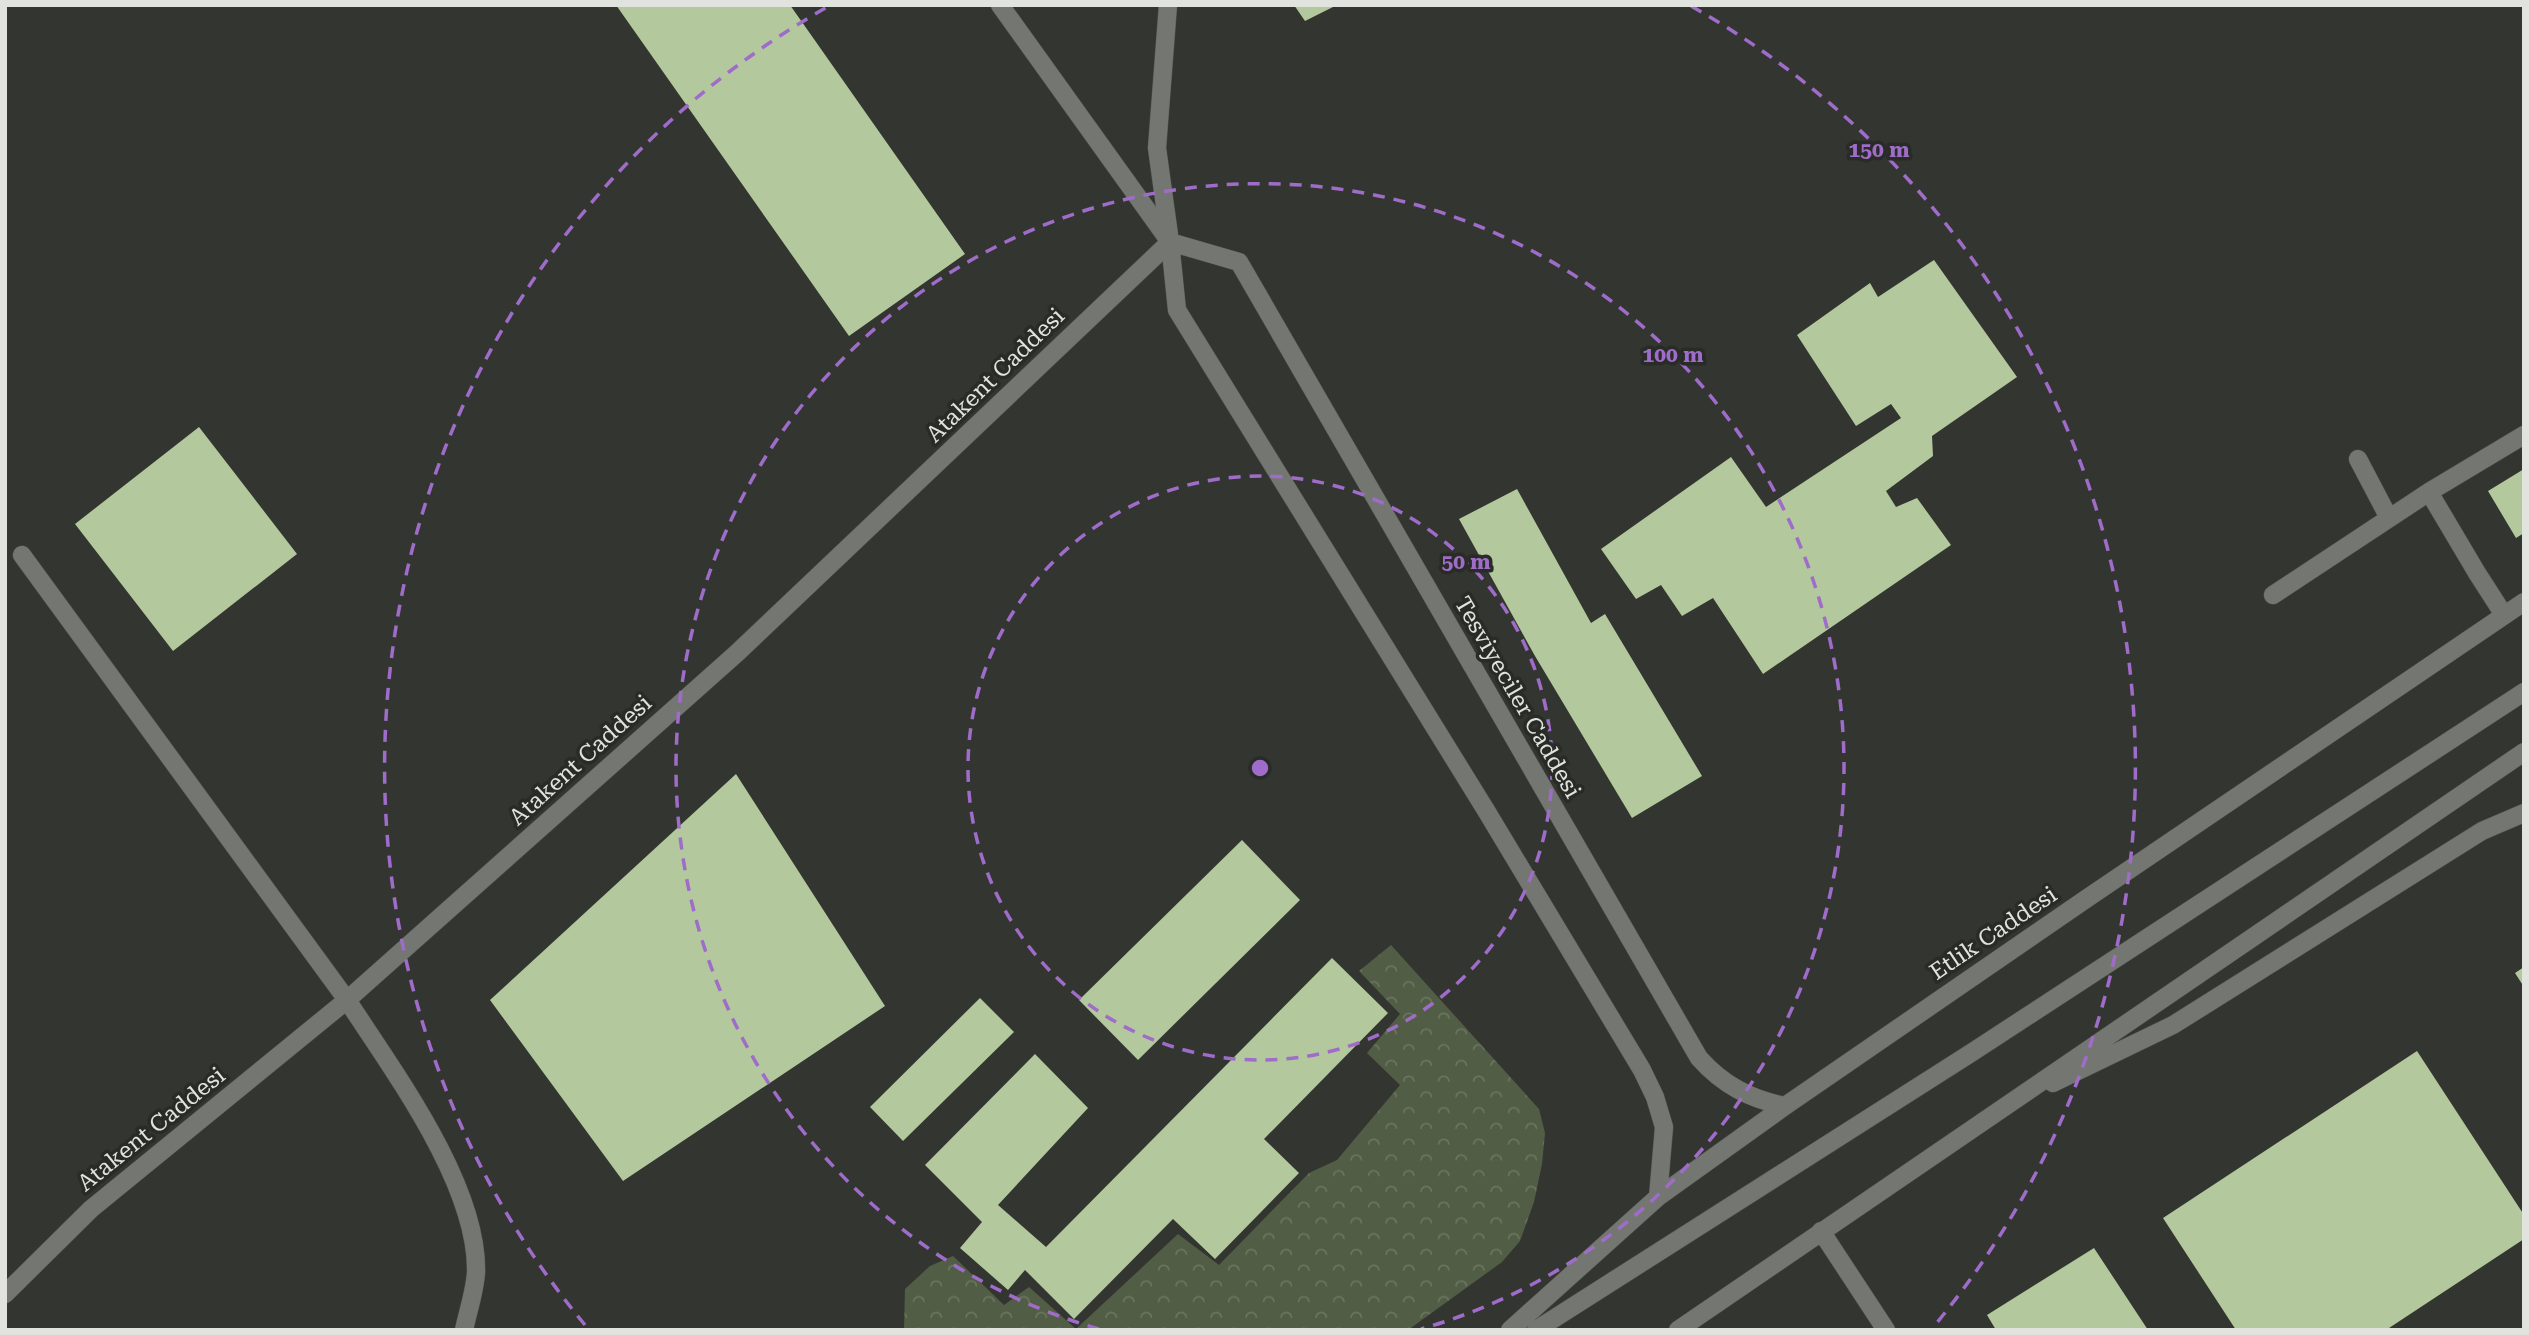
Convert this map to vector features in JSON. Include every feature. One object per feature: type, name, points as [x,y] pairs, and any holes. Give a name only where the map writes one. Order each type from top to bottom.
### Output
[{"type":"street","points":[[1000,5],[1170,242]]},
{"type":"street","points":[[1167,5],[1157,148],[1177,310],[1487,811],[1642,1070],[1655,1097],[1664,1127],[1658,1197]]},
{"type":"street","name":"Atakent Caddesi","points":[[5,1294],[91,1209],[347,1000],[737,653],[1170,242]]},
{"type":"street","name":"Tesviyeciler Caddesi","points":[[1170,242],[1239,262],[1699,1058],[1714,1075],[1737,1090],[1762,1102],[1785,1106]]},
{"type":"street","points":[[2273,595],[2429,492],[2524,435]]},
{"type":"street","points":[[2358,459],[2389,518]]},
{"type":"street","points":[[2429,492],[2504,615]]},
{"type":"street","points":[[22,555],[347,1000],[426,1122],[468,1212],[474,1243],[476,1273],[464,1330]]},
{"type":"street","name":"Etlik Caddesi","points":[[1510,1330],[1658,1197],[1785,1106],[2524,602]]},
{"type":"street","points":[[1536,1330],[1971,1053],[2524,692]]},
{"type":"street","points":[[1678,1330],[2524,752]]},
{"type":"street","points":[[1999,1109],[2173,1025],[2483,831],[2524,813]]},
{"type":"street","points":[[1821,1231],[1886,1330]]},
{"type":"green space","points":[[1391,945],[1539,1109],[1545,1133],[1534,1202],[1520,1241],[1502,1262],[1408,1330],[904,1330],[905,1289],[930,1266],[953,1256],[1004,1305],[1029,1287],[1076,1329],[1178,1234],[1219,1265],[1309,1173],[1337,1160],[1400,1085],[1367,1053],[1400,1014],[1359,971]]},
{"type":"building","points":[[616,5],[790,5],[965,254],[849,336]]},
{"type":"building","points":[[1294,5],[1337,5],[1305,21]]},
{"type":"building","points":[[1934,260],[2017,377],[1932,436],[1933,456],[1886,491],[1896,507],[1917,498],[1951,545],[1763,674],[1713,598],[1682,616],[1661,585],[1636,599],[1601,549],[1731,457],[1766,507],[1901,418],[1891,404],[1856,426],[1797,335],[1870,283],[1878,297]]},
{"type":"building","points":[[199,427],[297,554],[173,651],[75,524]]},
{"type":"building","points":[[2524,469],[2524,533],[2516,538],[2488,491]]},
{"type":"building","points":[[1517,489],[1591,623],[1605,614],[1702,776],[1632,818],[1535,656],[1459,519]]},
{"type":"building","points":[[736,774],[885,1006],[623,1181],[490,1000]]},
{"type":"building","points":[[1242,840],[1300,900],[1138,1060],[1079,1000]]},
{"type":"building","points":[[1332,958],[1388,1013],[1264,1139],[1299,1173],[1215,1259],[1173,1219],[1074,1319],[1025,1270],[1008,1290],[960,1248],[982,1222],[925,1165],[1035,1054],[1088,1108],[998,1205],[1046,1247]]},
{"type":"building","points":[[2524,967],[2524,987],[2515,973]]},
{"type":"building","points":[[980,998],[1014,1032],[903,1141],[870,1107]]},
{"type":"building","points":[[2417,1051],[2524,1215],[2524,1239],[2386,1330],[2236,1330],[2163,1218]]},
{"type":"building","points":[[2094,1248],[2148,1330],[1996,1330],[1987,1315]]}]
